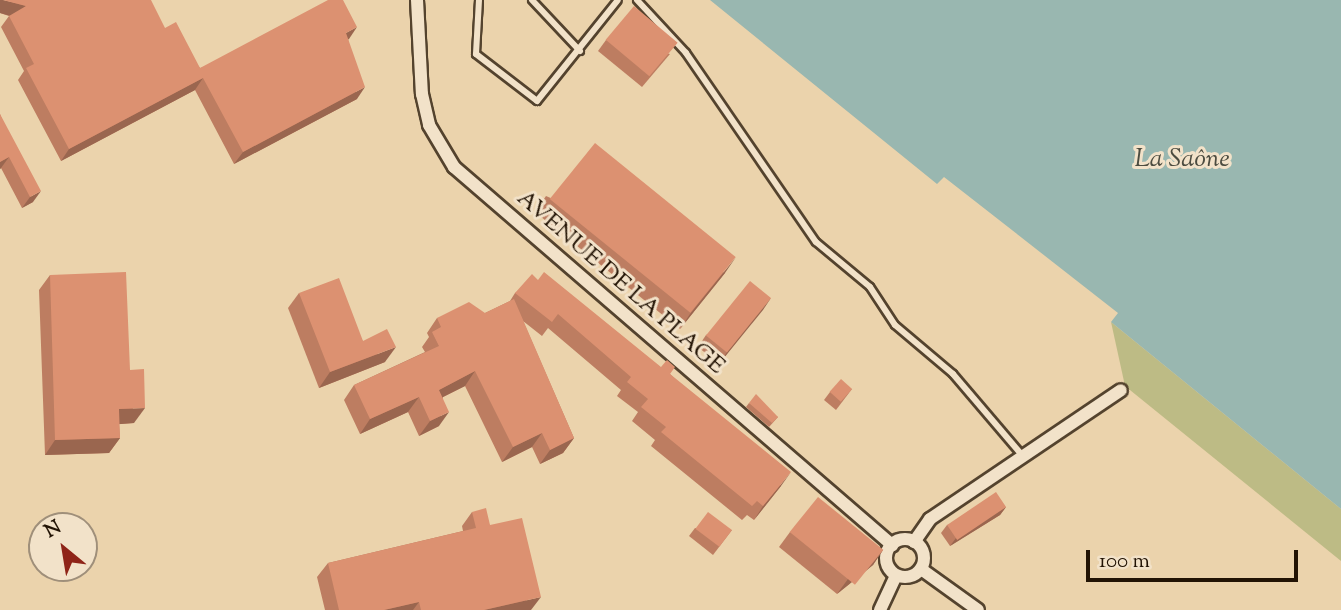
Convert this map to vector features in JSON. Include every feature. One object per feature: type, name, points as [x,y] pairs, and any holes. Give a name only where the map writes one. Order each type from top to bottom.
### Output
[{"type":"street","name":"AVENUE DE LA PLAGE","points":[[417,0],[422,94],[429,125],[454,167],[892,545]]},
{"type":"street","points":[[896,575],[886,557],[892,545],[914,542],[930,519],[1121,390]]},
{"type":"street","points":[[914,542],[922,551],[921,569]]},
{"type":"street","points":[[896,575],[909,577],[921,569]]},
{"type":"street","points":[[921,569],[965,606],[978,610]]},
{"type":"street","points":[[880,610],[896,575]]},
{"type":"lane","points":[[479,0],[476,54],[537,101],[580,51],[618,0]]},
{"type":"lane","points":[[532,0],[580,51]]},
{"type":"lane","points":[[637,0],[685,53],[816,242],[870,288],[895,325],[953,374],[1023,456]]},
{"type":"shaded area","points":[[1111,322],[1341,509],[1341,561],[1125,386]]},
{"type":"water","name":"La Saône","points":[[710,0],[1341,0],[1341,509],[1111,322],[1118,313],[944,177],[937,184]]},
{"type":"building","points":[[3,0],[151,0],[165,28],[176,22],[200,68],[328,0],[343,0],[357,27],[346,33],[365,87],[243,152],[203,78],[69,149],[26,68],[34,64],[9,16],[26,6]]},
{"type":"building","points":[[634,6],[678,43],[649,76],[606,40]]},
{"type":"building","points":[[0,114],[41,191],[30,197],[9,157],[0,162]]},
{"type":"building","points":[[595,143],[736,257],[690,313],[550,199]]},
{"type":"building","points":[[126,272],[130,370],[144,369],[145,408],[119,409],[120,438],[55,440],[50,275]]},
{"type":"building","points":[[544,272],[661,367],[667,360],[675,367],[670,374],[791,472],[763,506],[757,501],[752,506],[661,432],[666,427],[641,407],[648,399],[627,382],[631,377],[558,314],[552,322],[515,293],[532,274],[538,280]]},
{"type":"building","points":[[339,278],[363,341],[387,329],[396,347],[330,372],[299,293]]},
{"type":"building","points":[[750,281],[771,298],[727,352],[706,335]]},
{"type":"building","points":[[514,299],[574,438],[550,450],[542,433],[513,447],[475,371],[439,390],[449,412],[430,421],[419,397],[370,419],[354,385],[439,346],[432,332],[441,327],[437,318],[469,302],[485,313]]},
{"type":"building","points":[[841,379],[852,389],[841,402],[830,392]]},
{"type":"building","points":[[756,394],[778,417],[772,423],[749,403]]},
{"type":"building","points":[[996,492],[1006,507],[957,540],[947,525]]},
{"type":"building","points":[[818,497],[883,550],[855,585],[790,532]]},
{"type":"building","points":[[486,508],[490,525],[522,518],[541,597],[484,610],[421,610],[419,602],[384,610],[339,610],[328,563],[476,528],[472,512]]},
{"type":"building","points":[[708,512],[732,530],[719,547],[695,529]]}]
